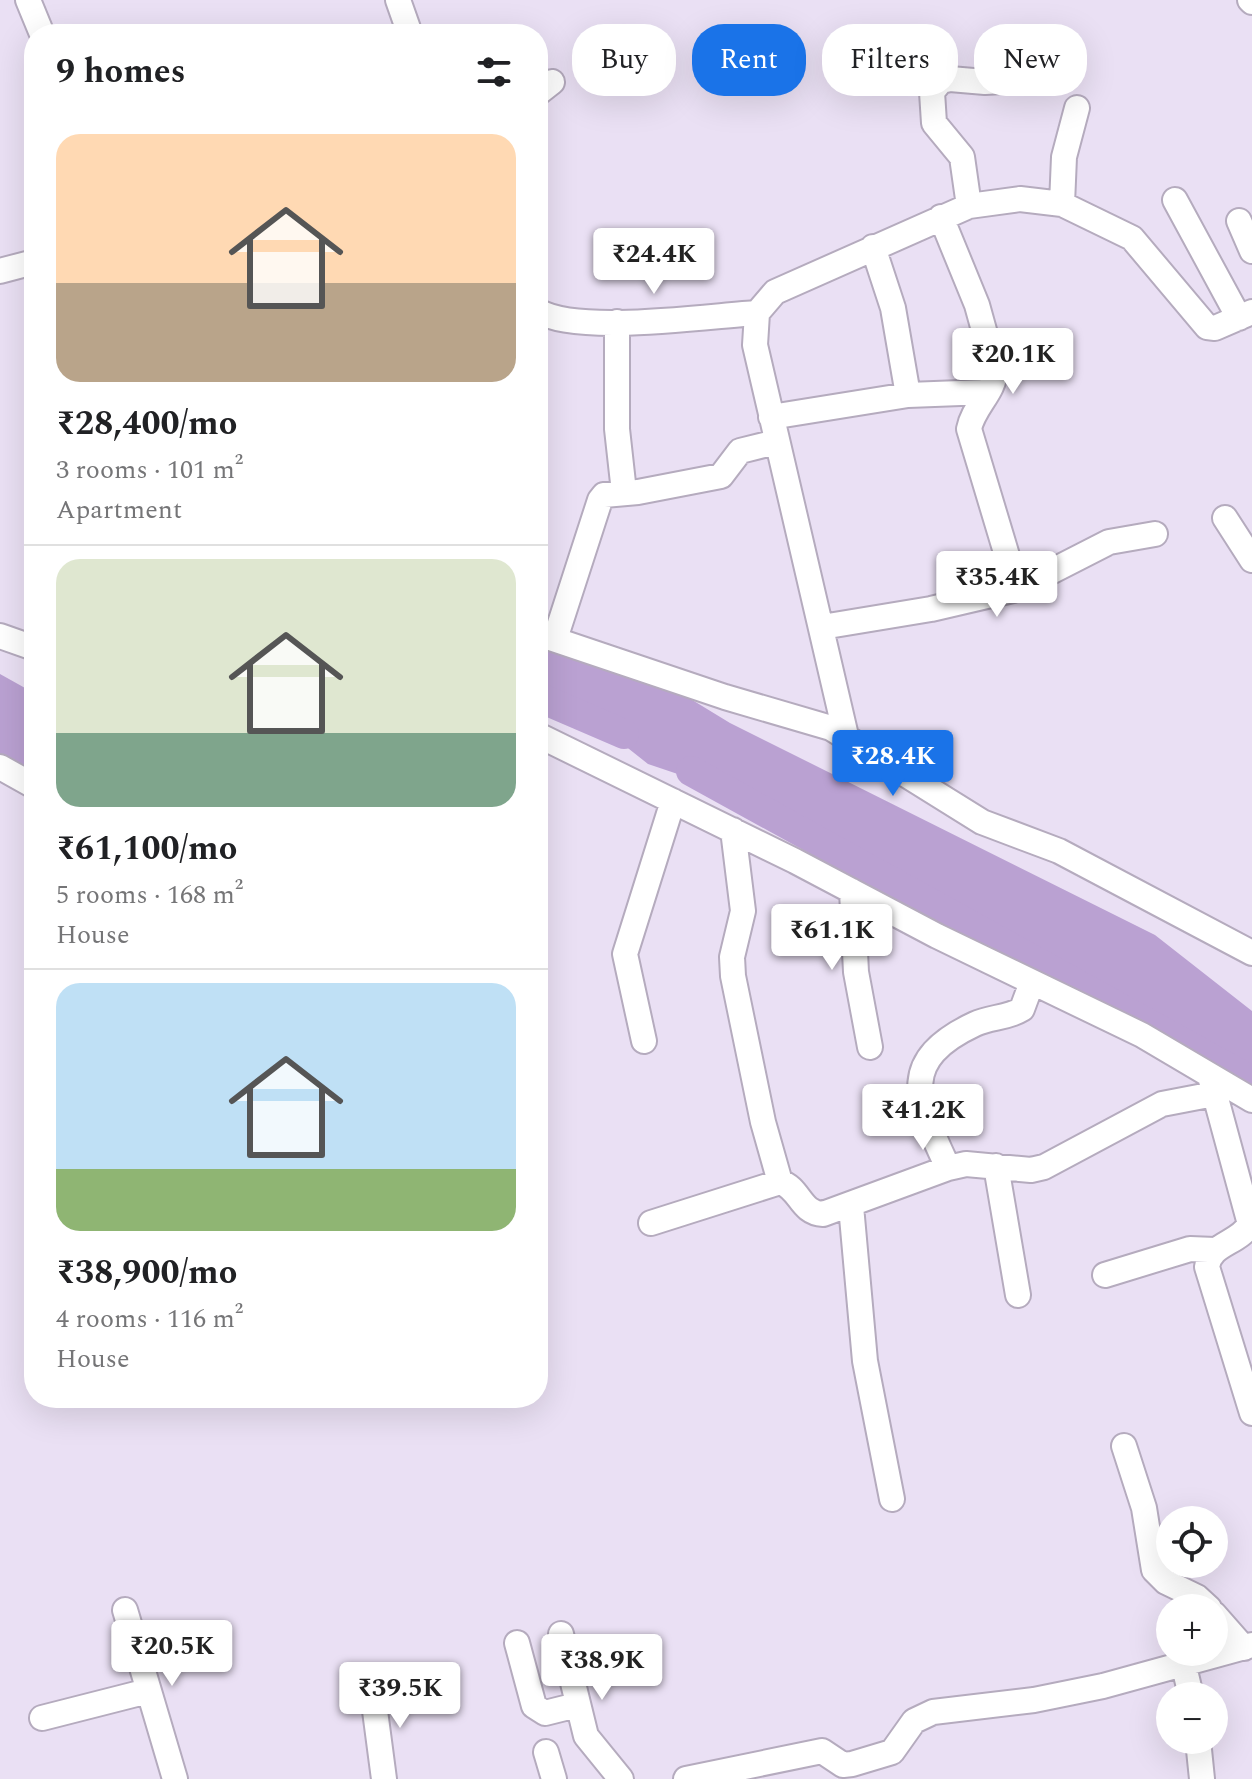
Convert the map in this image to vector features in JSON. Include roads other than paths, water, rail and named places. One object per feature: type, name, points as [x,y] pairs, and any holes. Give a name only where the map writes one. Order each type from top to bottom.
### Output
[{"type":"street","points":[[28,0],[38,24]]},
{"type":"street","points":[[398,0],[406,24]]},
{"type":"street","points":[[969,206],[962,157],[934,123],[932,92],[941,81],[974,81]]},
{"type":"street","points":[[1062,204],[1064,157],[1077,108]]},
{"type":"street","points":[[846,736],[755,345],[757,313],[775,292],[941,217],[969,206],[1020,199],[1062,204],[1132,238],[1207,327],[1246,315],[1175,200]]},
{"type":"street","points":[[941,217],[983,322],[995,370],[995,379],[971,420],[971,438],[1017,589]]},
{"type":"street","points":[[1239,221],[1252,251]]},
{"type":"street","points":[[873,247],[893,308],[908,395]]},
{"type":"street","points":[[0,271],[24,265]]},
{"type":"street","points":[[548,315],[560,319],[617,322],[757,313]]},
{"type":"street","points":[[617,322],[617,429],[624,492]]},
{"type":"street","points":[[771,417],[908,395],[987,392]]},
{"type":"street","points":[[548,631],[604,495],[721,476],[740,451],[776,442]]},
{"type":"street","points":[[1225,518],[1252,560]]},
{"type":"street","points":[[822,627],[931,609],[1017,589],[1109,542],[1155,534]]},
{"type":"street","points":[[0,636],[24,644]]},
{"type":"street","points":[[548,637],[725,697],[831,728],[905,777],[982,822],[1059,851],[1252,953]]},
{"type":"street","points":[[548,740],[1142,1035],[1212,1085],[1252,1100]]},
{"type":"street","points":[[0,767],[24,780]]},
{"type":"street","points":[[644,1041],[625,954],[673,801]]},
{"type":"street","points":[[733,830],[743,911],[732,957],[733,976],[763,1122],[780,1182]]},
{"type":"street","points":[[852,891],[856,972],[870,1047]]},
{"type":"street","points":[[948,1168],[923,1114],[919,1084],[922,1073],[936,1050],[974,1025],[1022,1009],[1032,982]]},
{"type":"street","points":[[651,1223],[780,1182],[787,1184],[812,1213],[851,1206],[948,1168],[966,1164],[1031,1170],[1044,1167],[1162,1104],[1212,1085]]},
{"type":"street","points":[[1105,1275],[1190,1249],[1215,1250],[1237,1238],[1250,1224],[1212,1085]]},
{"type":"street","points":[[996,1166],[1018,1295]]},
{"type":"street","points":[[851,1206],[865,1361],[892,1499]]},
{"type":"street","points":[[1215,1250],[1207,1267],[1252,1413]]},
{"type":"street","points":[[1124,1446],[1144,1508],[1154,1570],[1158,1576],[1191,1594]]},
{"type":"street","points":[[125,1610],[175,1779]]},
{"type":"street","points":[[1228,1628],[1248,1647],[1228,1653]]},
{"type":"street","points":[[561,1634],[577,1705],[590,1744],[621,1779]]},
{"type":"street","points":[[517,1643],[534,1706],[545,1713],[577,1705]]},
{"type":"street","points":[[686,1779],[822,1751],[843,1765],[852,1764],[892,1752],[914,1721],[933,1712],[1034,1700],[1184,1666],[1188,1682]]},
{"type":"street","points":[[372,1688],[384,1779]]},
{"type":"street","points":[[42,1718],[148,1691]]},
{"type":"street","points":[[546,1752],[554,1779]]},
{"type":"street","points":[[1199,1754],[1202,1779]]},
{"type":"waterway","points":[[548,701],[624,734]]},
{"type":"waterway","points":[[691,771],[1252,1081]]}]
